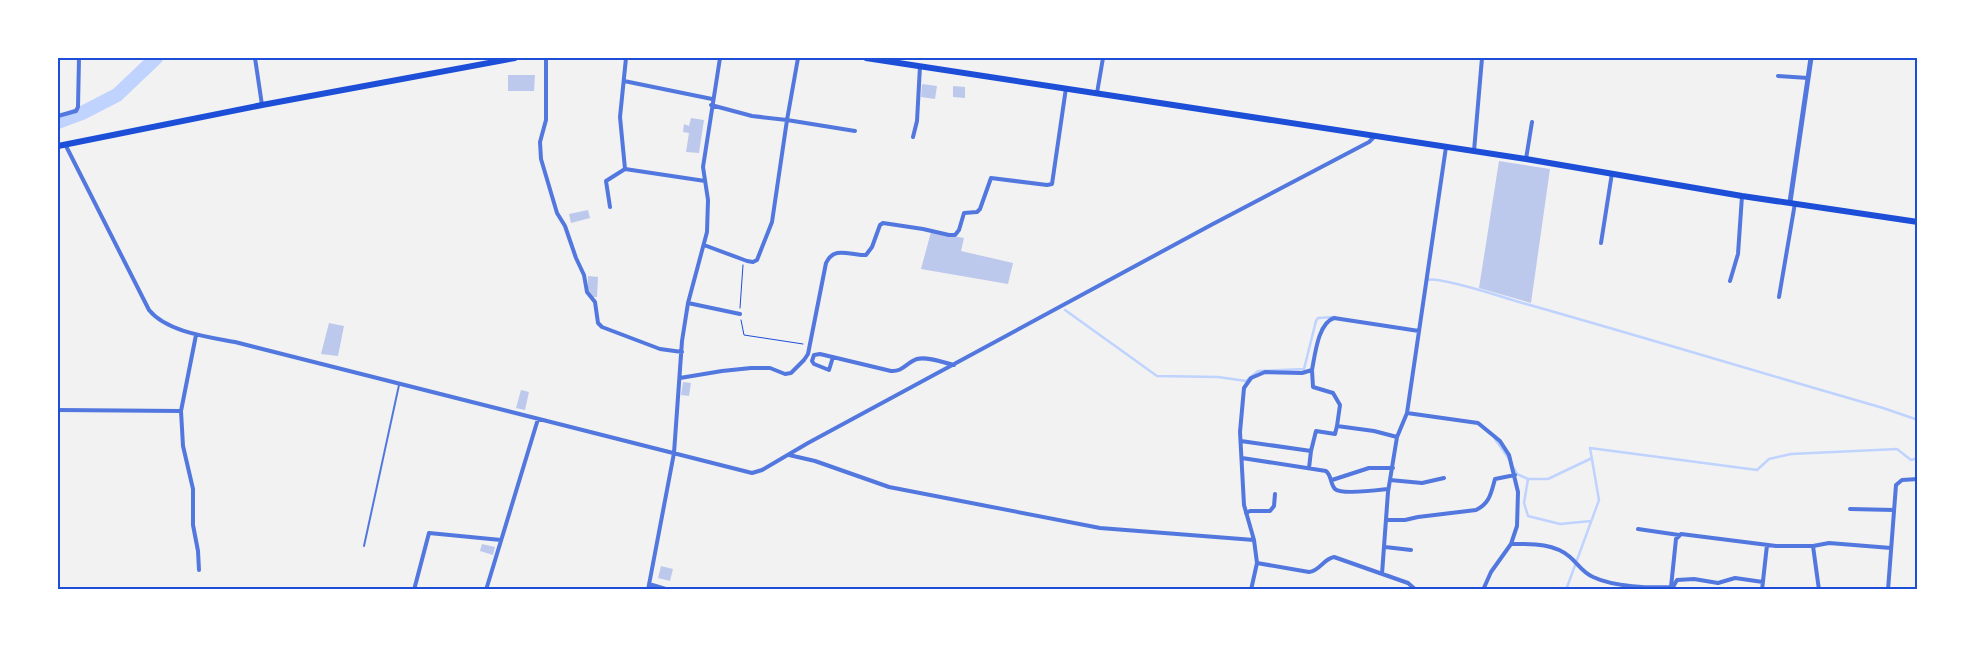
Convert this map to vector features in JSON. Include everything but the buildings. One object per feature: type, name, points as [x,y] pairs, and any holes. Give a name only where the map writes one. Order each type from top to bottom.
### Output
[{"type":"main road","points":[[58,146],[262,105],[515,58]]},
{"type":"main road","points":[[866,58],[1526,159],[1742,196],[1918,222]]},
{"type":"street","points":[[58,116],[76,111],[78,107],[79,58]]},
{"type":"street","points":[[254,58],[262,105]]},
{"type":"street","points":[[546,58],[546,120],[540,142],[541,159],[557,213],[565,226],[584,275],[587,292],[595,302],[598,323],[602,327],[660,349],[682,352]]},
{"type":"street","points":[[625,169],[620,117],[626,58]]},
{"type":"street","points":[[648,590],[674,453],[688,303],[707,232],[709,207],[704,158],[720,58]]},
{"type":"street","points":[[704,245],[744,260],[752,262],[757,260],[770,229],[776,204],[786,120],[798,58]]},
{"type":"street","points":[[1097,93],[1103,58]]},
{"type":"street","points":[[1474,151],[1482,58]]},
{"type":"street","points":[[1779,297],[1811,58]]},
{"type":"street","points":[[913,137],[920,66]]},
{"type":"street","points":[[1778,76],[1808,78]]},
{"type":"street","points":[[624,81],[712,99]]},
{"type":"street","points":[[680,378],[750,368],[770,368],[789,374],[807,357],[826,263],[831,254],[836,252],[866,254],[872,247],[880,225],[883,223],[923,229],[949,236],[955,235],[964,213],[977,212],[980,209],[991,178],[1052,184],[1066,88]]},
{"type":"street","points":[[711,105],[752,116],[855,131]]},
{"type":"street","points":[[1526,159],[1532,122]]},
{"type":"street","points":[[65,144],[149,310],[155,318],[196,335],[234,342],[752,472],[762,470],[1202,230],[1369,142],[1375,136]]},
{"type":"street","points":[[1382,574],[1388,489],[1397,437],[1406,414],[1446,147]]},
{"type":"street","points":[[610,207],[606,182],[625,169],[705,182]]},
{"type":"street","points":[[1602,242],[1612,173]]},
{"type":"street","points":[[1730,281],[1738,254],[1742,196]]},
{"type":"street","points":[[688,303],[740,314]]},
{"type":"street","points":[[1309,468],[1316,431],[1336,434],[1340,405],[1333,393],[1313,387],[1312,370],[1322,328],[1328,320],[1334,318],[1419,332]]},
{"type":"street","points":[[196,335],[181,411],[183,446],[193,489],[193,525],[198,551],[199,570]]},
{"type":"street","points":[[833,357],[829,370],[814,364],[812,361],[814,355],[817,354],[833,357],[896,371],[923,358],[954,365]]},
{"type":"street","points":[[1251,590],[1257,563],[1254,540],[1246,513],[1241,441],[1244,388],[1251,378],[1265,372],[1302,373],[1312,370]]},
{"type":"street","points":[[58,410],[181,411]]},
{"type":"street","points":[[1406,414],[1478,423],[1487,428],[1500,441],[1509,456],[1518,492],[1519,511],[1517,526],[1511,544],[1491,572],[1483,590]]},
{"type":"street","points":[[486,590],[538,419]]},
{"type":"street","points":[[1337,426],[1374,431],[1397,437]]},
{"type":"street","points":[[1241,441],[1311,451]]},
{"type":"street","points":[[789,455],[810,459],[889,487],[1100,528],[1254,540]]},
{"type":"street","points":[[1242,458],[1326,471],[1330,474],[1338,491],[1365,492],[1388,489]]},
{"type":"street","points":[[1332,480],[1369,468],[1393,468]]},
{"type":"street","points":[[1386,520],[1406,520],[1418,516],[1476,510],[1490,500],[1496,479],[1515,475]]},
{"type":"street","points":[[1390,480],[1422,483],[1444,478]]},
{"type":"street","points":[[1888,590],[1896,488],[1898,482],[1902,480],[1918,479]]},
{"type":"street","points":[[1246,513],[1250,511],[1270,511],[1274,506],[1275,494]]},
{"type":"street","points":[[1850,509],[1894,510]]},
{"type":"street","points":[[1638,529],[1767,545],[1814,546],[1829,543],[1891,548]]},
{"type":"street","points":[[414,590],[428,533],[501,540]]},
{"type":"street","points":[[1673,588],[1676,539],[1679,535]]},
{"type":"street","points":[[1511,544],[1548,546],[1569,556],[1585,573],[1603,580],[1644,588],[1673,588]]},
{"type":"street","points":[[1762,590],[1767,545]]},
{"type":"street","points":[[1814,546],[1819,590]]},
{"type":"street","points":[[1385,547],[1411,550]]},
{"type":"street","points":[[1257,563],[1314,572],[1329,558],[1334,557],[1408,584],[1416,590]]},
{"type":"street","points":[[1673,588],[1677,580],[1694,579],[1718,583],[1735,578],[1763,582]]},
{"type":"street","points":[[649,584],[667,589]]},
{"type":"lane","points":[[364,546],[399,384]]},
{"type":"path","points":[[744,260],[740,314],[744,335],[809,345]]},
{"type":"waterway","points":[[58,122],[82,113],[117,95],[156,58]]},
{"type":"waterway","points":[[1428,280],[1444,281],[1471,288],[1883,408],[1918,420]]},
{"type":"waterway","points":[[1065,310],[1157,376],[1218,377],[1246,381],[1258,371],[1304,369],[1316,321],[1318,318],[1335,317]]},
{"type":"waterway","points":[[1495,439],[1509,459]]},
{"type":"waterway","points":[[1566,590],[1599,500],[1590,448],[1757,470],[1769,459],[1791,454],[1897,449],[1911,460],[1918,458]]},
{"type":"waterway","points":[[1528,479],[1548,479],[1592,458]]},
{"type":"waterway","points":[[1514,468],[1517,474],[1528,479],[1524,503],[1528,516],[1560,524],[1591,521]]}]
